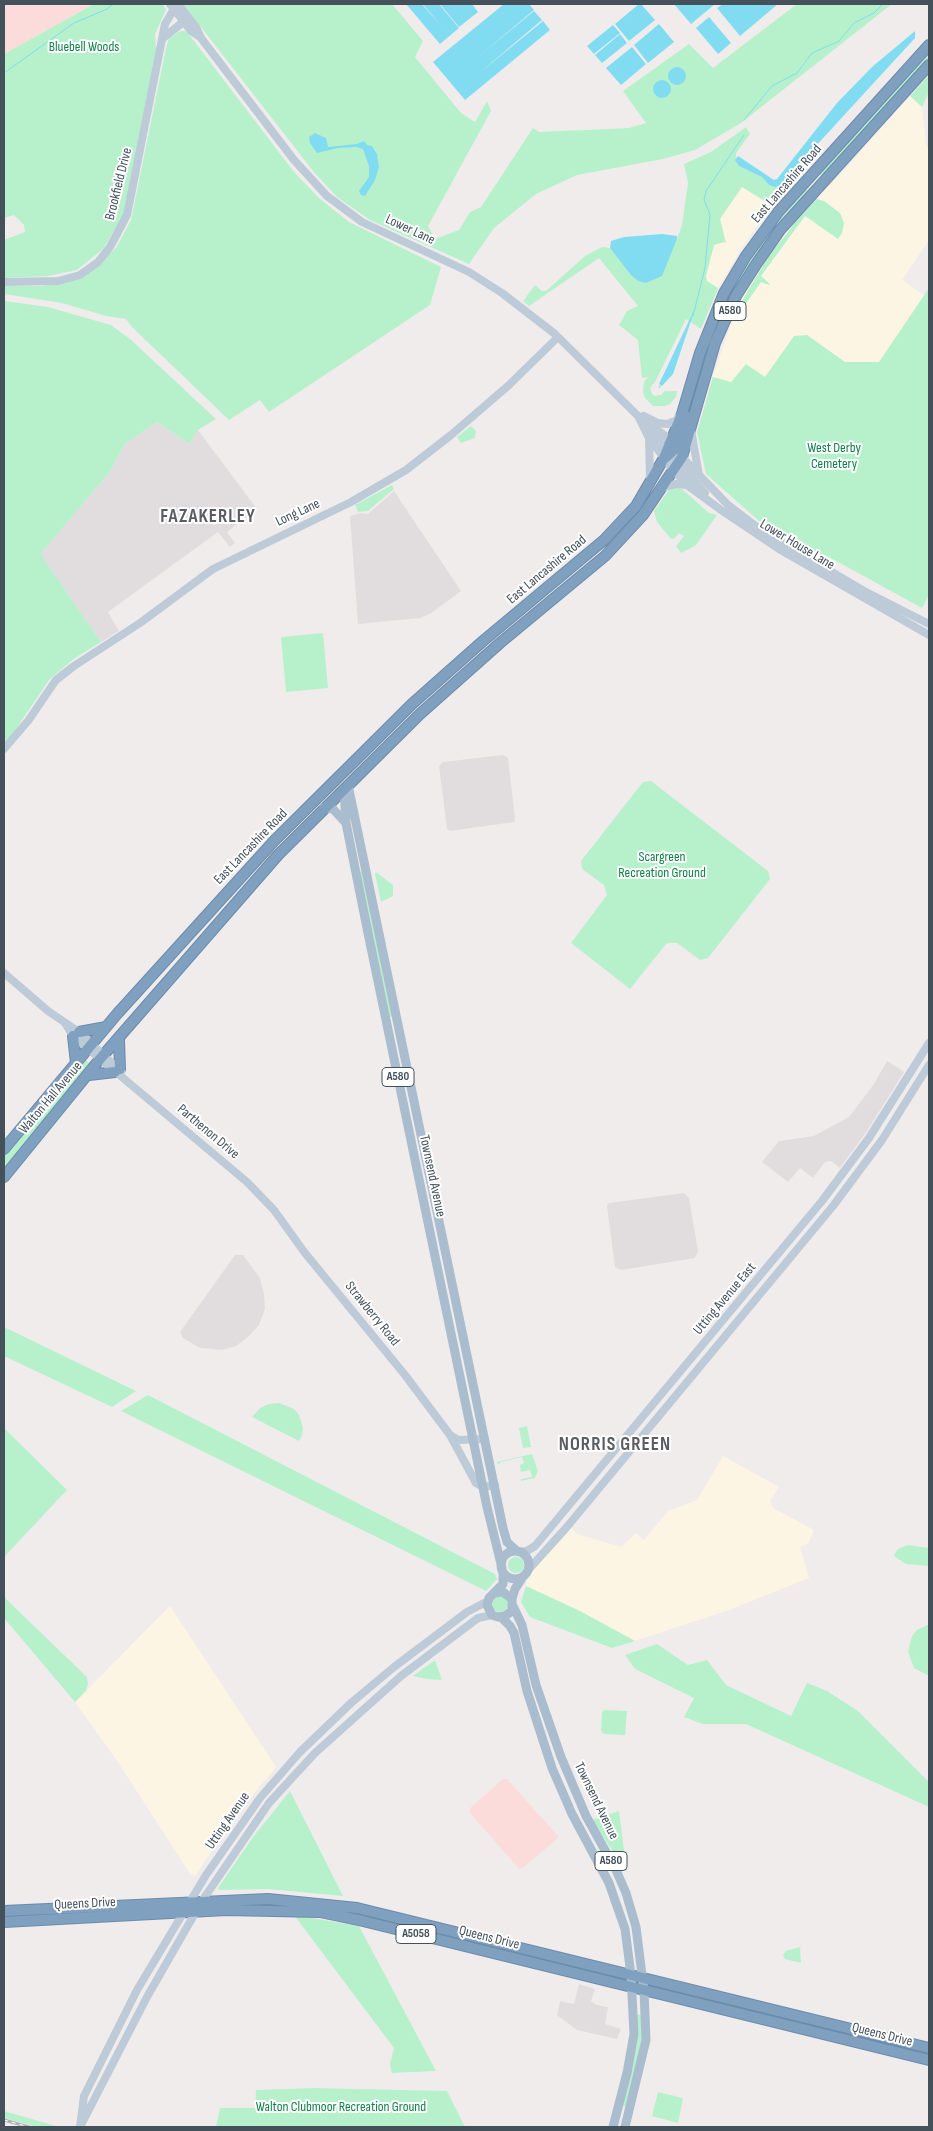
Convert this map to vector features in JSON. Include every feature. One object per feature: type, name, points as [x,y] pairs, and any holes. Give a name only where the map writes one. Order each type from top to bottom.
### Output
[{"type":"highway","name":"East Lancashire Road","points":[[102,1057],[119,1040],[235,903],[345,785],[420,714],[500,643],[616,546],[643,515],[664,487],[673,458],[682,414],[700,353],[724,293],[746,256],[779,211],[929,46]]},
{"type":"highway","name":"East Lancashire Road","points":[[91,1046],[224,894],[344,771],[412,704],[483,641],[594,549],[636,506],[650,482],[673,458],[691,430],[715,343],[736,296],[780,230],[929,65]]},
{"type":"highway","points":[[620,524],[637,512],[673,458],[693,407],[706,359],[715,343]]},
{"type":"highway","name":"A580","points":[[344,771],[345,785]]},
{"type":"highway","points":[[331,785],[345,785]]},
{"type":"highway","points":[[76,1064],[76,1034],[106,1027]]},
{"type":"highway","points":[[89,1075],[119,1072],[119,1040]]},
{"type":"highway","name":"Walton Hall Avenue","points":[[4,1149],[91,1046]]},
{"type":"highway","name":"Walton Hall Avenue","points":[[4,1177],[102,1057]]},
{"type":"highway","name":"Queens Drive","points":[[4,1910],[268,1899],[357,1908],[631,1976],[644,1985],[726,2011],[929,2060]]},
{"type":"highway","name":"Queens Drive","points":[[4,1922],[226,1910],[320,1912],[632,1988],[644,1985],[929,2048]]},
{"type":"main road","name":"Townsend Avenue","points":[[345,785],[346,823],[483,1487],[502,1570]]},
{"type":"main road","name":"Townsend Avenue","points":[[345,785],[506,1539],[521,1551]]},
{"type":"main road","points":[[324,808],[336,811],[346,823]]},
{"type":"main road","points":[[488,1601],[502,1584],[504,1557],[511,1552],[521,1551]]},
{"type":"main road","name":"A580","points":[[521,1551],[527,1558],[529,1569]]},
{"type":"main road","points":[[497,1616],[509,1614],[515,1590],[529,1569]]},
{"type":"main road","points":[[502,1570],[512,1579],[522,1578]]},
{"type":"main road","points":[[495,1592],[507,1593],[512,1603]]},
{"type":"main road","name":"A580","points":[[488,1601],[488,1609],[497,1616]]},
{"type":"main road","name":"Townsend Avenue","points":[[512,1603],[522,1625],[536,1685],[568,1776],[586,1816],[616,1870],[626,1893],[636,1927],[644,1985],[646,2040],[625,2127]]},
{"type":"main road","name":"Townsend Avenue","points":[[497,1616],[510,1626],[514,1633],[527,1691],[552,1768],[572,1814],[603,1870],[622,1916],[628,1944],[634,2034],[633,2046],[613,2126]]},
{"type":"street","name":"Lower Lane","points":[[174,5],[294,160],[337,205],[377,229],[470,272],[502,293],[558,337],[637,415],[649,438],[673,458]]},
{"type":"street","name":"Brookfield Drive","points":[[4,282],[58,281],[80,274],[98,262],[110,247],[127,215],[166,21],[174,5]]},
{"type":"street","points":[[165,29],[184,17]]},
{"type":"street","points":[[164,38],[184,17]]},
{"type":"street","name":"Long Lane","points":[[4,749],[28,721],[56,680],[74,666],[140,623],[213,569],[351,502],[406,470],[431,452],[494,398],[558,337]]},
{"type":"street","points":[[637,415],[648,417],[658,423],[667,424],[675,421],[682,414]]},
{"type":"street","points":[[637,415],[673,458],[721,510]]},
{"type":"street","points":[[691,430],[700,477]]},
{"type":"street","points":[[649,438],[650,482]]},
{"type":"street","name":"Lower House Lane","points":[[673,458],[700,477],[728,505],[762,531],[864,591],[929,624]]},
{"type":"street","name":"Lower House Lane","points":[[673,458],[687,484],[721,510],[779,549],[929,635]]},
{"type":"street","points":[[664,487],[687,484]]},
{"type":"street","name":"Parthenon Drive","points":[[4,973],[65,1023],[247,1182],[274,1210]]},
{"type":"street","name":"Utting Avenue East","points":[[521,1551],[535,1546],[822,1201],[869,1138],[929,1043]]},
{"type":"street","name":"Utting Avenue East","points":[[529,1569],[832,1206],[882,1140],[929,1064]]},
{"type":"street","name":"Strawberry Road","points":[[274,1210],[305,1253],[405,1375],[450,1435],[476,1483],[483,1487]]},
{"type":"street","points":[[450,1435],[458,1440],[485,1439]]},
{"type":"street","points":[[483,1487],[495,1485]]},
{"type":"street","points":[[521,1551],[542,1555]]},
{"type":"street","name":"Utting Avenue","points":[[80,2127],[84,2096],[88,2084],[137,1990],[206,1875],[260,1798],[317,1735],[351,1703],[394,1667],[473,1608],[488,1601]]},
{"type":"street","name":"Utting Avenue","points":[[80,2127],[147,1997],[202,1901],[265,1808],[322,1747],[401,1676],[478,1618],[497,1616]]},
{"type":"street","points":[[212,1884],[214,1893],[223,1900]]},
{"type":"shaded area","points":[[4,4],[94,4],[4,54]]},
{"type":"shaded area","points":[[910,96],[922,107],[926,145],[929,150],[929,240],[902,280],[925,296],[879,362],[845,362],[807,335],[764,377],[731,382],[713,377],[731,323],[745,292],[771,251],[800,215],[838,177]]},
{"type":"shaded area","points":[[742,187],[771,206],[741,249],[718,288],[706,281],[706,276],[714,245],[725,242],[720,219]]},
{"type":"shaded area","points":[[157,422],[189,444],[198,430],[257,509],[227,532],[235,543],[230,547],[218,532],[108,612],[119,631],[101,642],[38,552],[41,552],[109,473],[125,444]]},
{"type":"shaded area","points":[[394,491],[461,591],[430,614],[420,618],[358,624],[350,516],[361,513],[368,514]]},
{"type":"shaded area","points":[[503,755],[508,758],[514,822],[450,831],[447,829],[439,766],[443,762]]},
{"type":"shaded area","points":[[887,1061],[904,1072],[867,1131],[840,1168],[831,1161],[825,1162],[813,1178],[800,1168],[788,1182],[762,1162],[779,1141],[814,1136],[849,1117],[874,1084]]},
{"type":"shaded area","points":[[684,1193],[689,1198],[698,1251],[695,1258],[621,1270],[615,1267],[607,1206],[609,1203]]},
{"type":"shaded area","points":[[235,1255],[243,1255],[260,1278],[265,1309],[259,1325],[236,1346],[222,1350],[200,1348],[183,1338],[180,1332]]},
{"type":"shaded area","points":[[723,1456],[779,1487],[770,1501],[773,1508],[814,1530],[808,1544],[800,1547],[809,1578],[729,1610],[635,1641],[580,1611],[526,1586],[528,1576],[570,1527],[577,1534],[621,1547],[636,1533],[644,1540],[668,1511],[697,1500]]},
{"type":"shaded area","points":[[170,1606],[276,1767],[231,1822],[195,1876],[191,1875],[118,1762],[75,1702]]},
{"type":"shaded area","points":[[503,1779],[507,1779],[559,1837],[523,1868],[519,1869],[470,1813],[469,1809]]},
{"type":"shaded area","points":[[579,1984],[595,1989],[591,2001],[596,2005],[608,2007],[605,2024],[621,2029],[617,2039],[577,2030],[557,2015],[560,2001],[574,2004]]},
{"type":"green space","name":"Bluebell Woods","points":[[94,4],[163,4],[166,10],[155,34],[156,50],[123,216],[103,249],[77,270],[48,276],[4,278],[4,240],[25,232],[24,225],[14,215],[4,218],[4,54]]},
{"type":"green space","points":[[183,4],[392,4],[423,41],[415,57],[461,113],[475,122],[487,101],[491,111],[428,226],[435,239],[459,230],[470,212],[481,207],[533,128],[539,132],[629,128],[646,123],[623,91],[689,44],[713,68],[797,4],[892,4],[741,123],[695,150],[663,159],[577,175],[536,194],[494,228],[469,264],[370,220],[337,197],[313,171]]},
{"type":"green space","points":[[180,31],[188,33],[294,172],[320,199],[349,222],[441,267],[430,305],[269,412],[260,400],[229,420],[132,327],[126,319],[106,316],[62,303],[4,294],[4,286],[42,286],[68,281],[91,270],[116,248],[131,220],[166,48],[169,38]]},
{"type":"green space","points":[[929,54],[929,60],[821,179],[820,171]]},
{"type":"green space","points":[[929,75],[929,92],[922,107],[910,96]]},
{"type":"green space","points":[[746,127],[750,134],[736,153],[736,160],[739,166],[763,177],[769,185],[781,187],[773,206],[742,187],[720,219],[726,243],[714,245],[706,276],[707,281],[718,288],[701,329],[686,319],[655,382],[650,388],[655,396],[661,395],[665,391],[677,391],[676,397],[670,404],[665,406],[653,406],[645,398],[643,392],[644,382],[648,377],[642,378],[638,340],[619,325],[627,311],[638,306],[599,258],[529,306],[523,301],[535,285],[542,291],[546,291],[585,256],[602,247],[610,248],[638,281],[677,239],[682,225],[688,183],[684,164],[711,152]]},
{"type":"green space","points":[[806,189],[809,192],[763,247],[689,409],[708,337],[740,271],[774,226]]},
{"type":"green space","points":[[817,199],[824,201],[840,213],[844,223],[842,233],[838,239],[805,216],[761,276],[770,284],[761,282],[736,318],[734,316],[772,251],[789,231],[804,208],[811,201]]},
{"type":"green space","name":"West Derby Cemetery","points":[[929,288],[929,595],[922,608],[829,557],[790,542],[758,520],[706,474],[697,432],[713,377],[731,382],[746,364],[765,377],[794,336],[807,335],[845,362],[879,362]]},
{"type":"green space","points":[[4,301],[48,307],[111,325],[130,339],[216,419],[198,430],[189,444],[157,422],[125,444],[109,473],[41,553],[39,552],[101,642],[75,658],[49,680],[12,735],[4,742]]},
{"type":"green space","points":[[471,426],[476,431],[475,438],[461,443],[457,437]]},
{"type":"green space","points":[[392,485],[394,489],[368,511],[358,512],[355,505]]},
{"type":"green space","points":[[677,487],[682,489],[709,513],[717,515],[696,545],[681,553],[676,546],[684,536],[679,533],[675,538],[671,539],[657,522],[654,511],[669,490]]},
{"type":"green space","points":[[323,633],[328,688],[286,692],[281,637]]},
{"type":"green space","name":"Scargreen Recreation Ground","points":[[651,781],[768,871],[770,879],[708,958],[700,960],[677,943],[666,944],[630,989],[571,943],[607,895],[604,885],[582,869],[581,861],[643,782]]},
{"type":"green space","points":[[364,871],[394,1016],[389,1017],[359,872]]},
{"type":"green space","points":[[376,872],[393,885],[393,896],[381,902],[375,874]]},
{"type":"green space","points":[[86,1060],[92,1066],[4,1170],[4,1154]]},
{"type":"green space","points":[[4,1327],[136,1391],[112,1407],[4,1356]]},
{"type":"green space","points":[[148,1395],[495,1574],[497,1579],[486,1591],[121,1411]]},
{"type":"green space","points":[[279,1403],[294,1409],[299,1415],[303,1428],[299,1441],[252,1417],[260,1408],[269,1404]]},
{"type":"green space","points":[[527,1426],[531,1447],[523,1448],[519,1428]]},
{"type":"green space","points":[[4,1428],[67,1490],[4,1557]]},
{"type":"green space","points":[[532,1454],[538,1471],[535,1478],[521,1481],[521,1479],[532,1477],[530,1470],[521,1472],[520,1465],[524,1463],[522,1457],[501,1462],[498,1465],[497,1462]]},
{"type":"green space","points":[[908,1545],[929,1548],[929,1566],[906,1564],[895,1557],[894,1555],[898,1549]]},
{"type":"green space","points":[[513,1557],[519,1557],[524,1562],[522,1571],[513,1573],[508,1568],[508,1562]]},
{"type":"green space","points":[[526,1586],[580,1611],[635,1641],[612,1648],[530,1617],[521,1602]]},
{"type":"green space","points":[[4,1593],[6,1599],[87,1677],[86,1691],[75,1702],[4,1618]]},
{"type":"green space","points":[[497,1596],[503,1596],[508,1601],[506,1610],[497,1612],[492,1607],[492,1601]]},
{"type":"green space","points":[[929,1624],[929,1676],[914,1668],[908,1652],[912,1636],[917,1630]]},
{"type":"green space","points":[[657,1644],[688,1665],[707,1660],[726,1685],[791,1716],[807,1683],[827,1691],[858,1711],[929,1782],[929,1807],[746,1724],[703,1724],[684,1717],[694,1698],[635,1669],[625,1655]]},
{"type":"green space","points":[[435,1660],[442,1680],[413,1676]]},
{"type":"green space","points":[[605,1710],[627,1711],[625,1735],[604,1734],[601,1731],[602,1712]]},
{"type":"green space","points":[[290,1791],[343,1896],[268,1889],[219,1890],[218,1888],[253,1837]]},
{"type":"green space","points":[[619,1811],[626,1866],[623,1867],[592,1820]]},
{"type":"green space","points":[[294,1915],[359,1926],[436,2071],[392,2073],[390,2064],[394,2048]]},
{"type":"green space","points":[[800,1947],[801,1963],[785,1959],[783,1955],[786,1951]]},
{"type":"green space","points":[[643,2014],[644,2031],[627,2107],[622,2106],[637,2044],[637,2015]]},
{"type":"green space","name":"Walton Clubmoor Recreation Ground","points":[[314,2088],[447,2091],[465,2127],[216,2127],[220,2108],[255,2108],[256,2090]]},
{"type":"green space","points":[[658,2092],[683,2098],[678,2123],[652,2116]]},
{"type":"green space","points":[[4,2111],[59,2127],[37,2127],[4,2118]]},
{"type":"water","points":[[406,4],[422,4],[442,27],[423,4],[439,4],[459,28],[440,44]]},
{"type":"water","points":[[440,4],[472,4],[478,12],[459,27]]},
{"type":"water","points":[[504,4],[529,4],[534,10],[478,57],[534,11],[542,20],[478,74],[543,21],[550,30],[465,100],[433,62]]},
{"type":"water","points":[[639,4],[655,20],[629,41],[615,24]]},
{"type":"water","points":[[674,4],[715,4],[691,24]]},
{"type":"water","points":[[723,4],[778,4],[740,36],[717,8]]},
{"type":"water","points":[[709,17],[731,43],[718,54],[696,28]]},
{"type":"water","points":[[659,24],[674,42],[648,63],[634,45]]},
{"type":"water","points":[[613,25],[620,33],[594,54],[587,46]]},
{"type":"water","points":[[915,31],[915,38],[779,186],[769,185],[762,177],[739,166],[735,160],[738,156],[774,180],[777,179],[837,103],[872,67]]},
{"type":"water","points":[[620,34],[627,43],[602,63],[595,55]]},
{"type":"water","points":[[632,47],[646,64],[621,85],[606,68]]},
{"type":"water","points":[[677,67],[683,70],[686,76],[683,82],[677,85],[671,82],[668,76],[671,70]]},
{"type":"water","points":[[662,80],[668,83],[671,89],[668,95],[662,98],[656,95],[653,89],[656,83]]},
{"type":"water","points":[[315,133],[326,138],[328,147],[357,144],[364,141],[367,145],[372,146],[377,154],[379,167],[375,180],[365,196],[361,195],[359,191],[369,177],[369,166],[363,149],[356,147],[338,148],[317,153],[310,143],[309,137]]},
{"type":"water","points":[[662,234],[677,236],[677,239],[662,276],[646,283],[638,281],[631,275],[610,248],[611,241],[624,237]]},
{"type":"water","points":[[696,306],[673,374],[662,386],[659,384]]},
{"type":"waterway","points":[[4,73],[74,23],[107,9],[113,4]]},
{"type":"waterway","points":[[744,120],[772,86],[797,73],[812,53],[839,41],[854,23],[874,13],[883,4]]},
{"type":"waterway","points":[[693,316],[705,268],[710,214],[704,200],[706,191],[744,135]]},
{"type":"waterway","points":[[659,388],[661,384]]},
{"type":"railway","points":[[4,2120],[29,2127]]},
{"type":"district","name":"FAZAKERLEY","points":[[208,517]]},
{"type":"district","name":"NORRIS GREEN","points":[[615,1445]]}]
